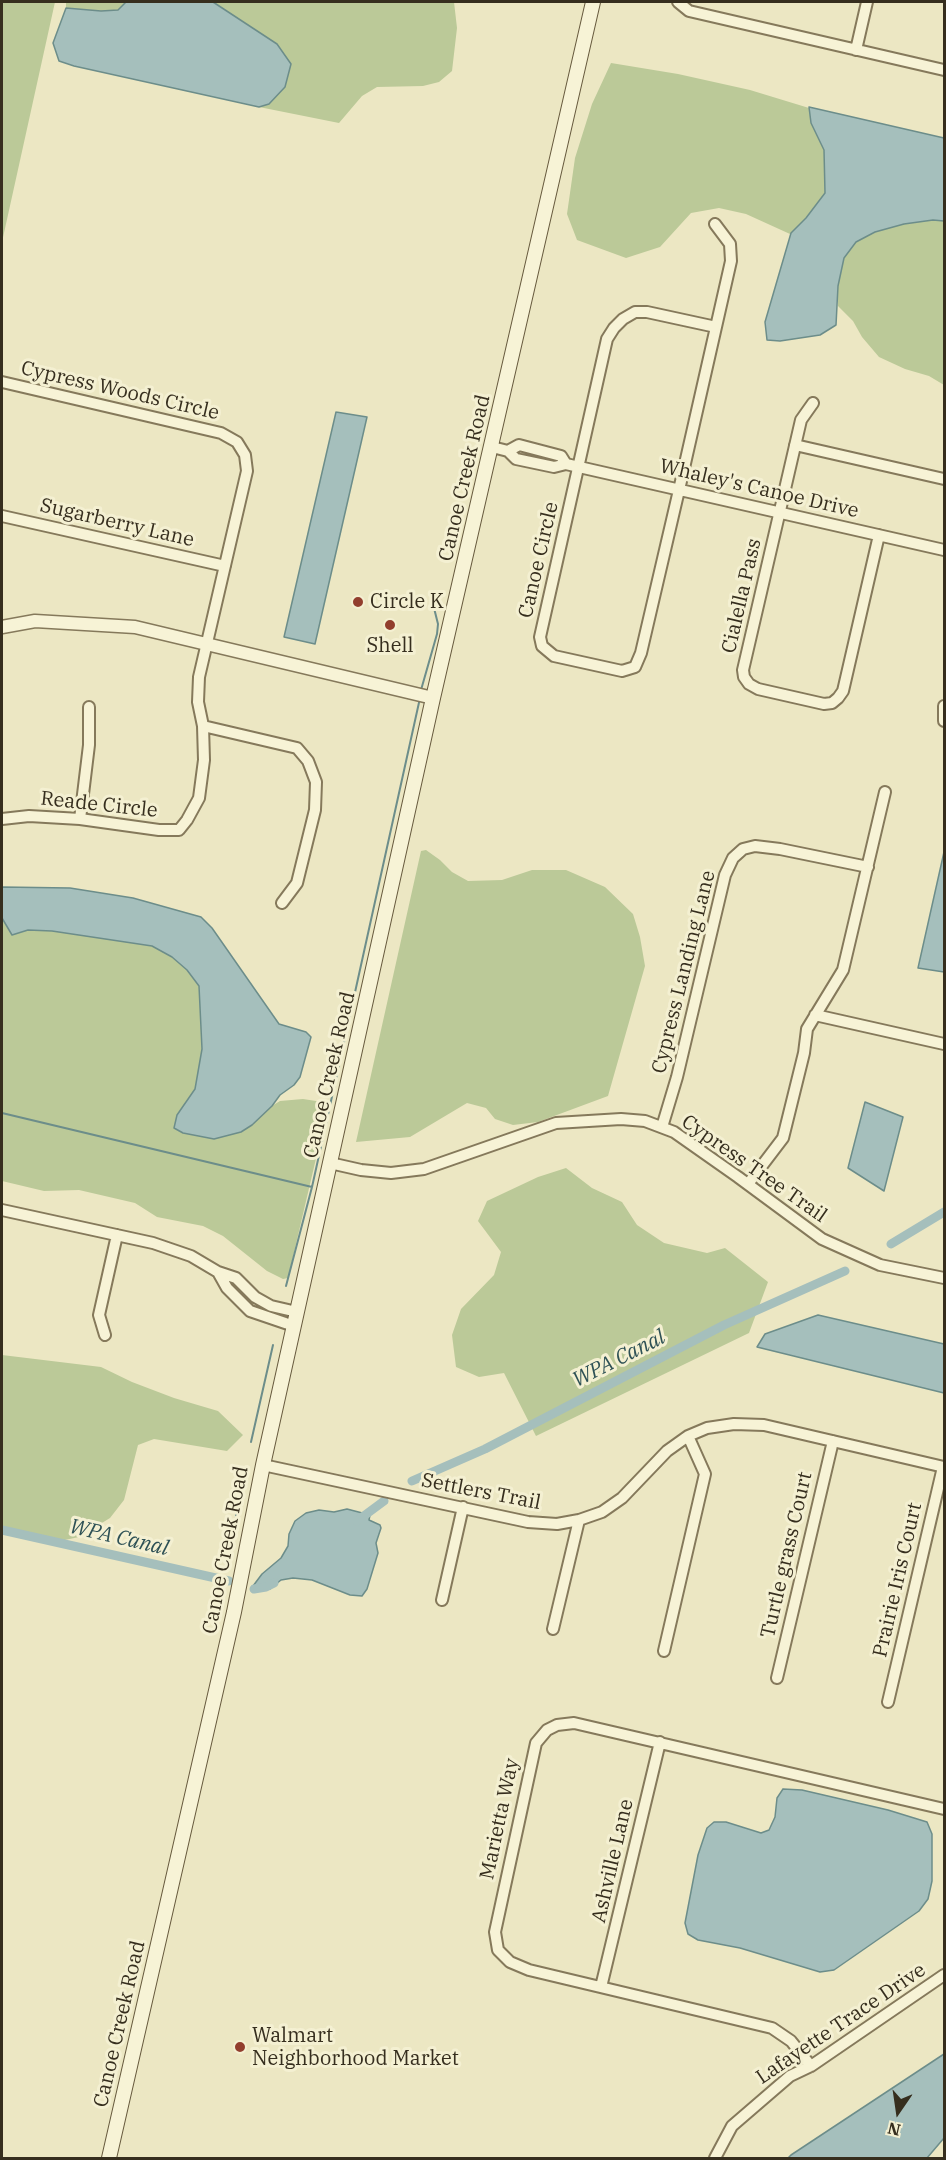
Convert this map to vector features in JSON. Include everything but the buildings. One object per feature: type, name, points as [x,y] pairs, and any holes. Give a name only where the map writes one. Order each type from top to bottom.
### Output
[{"type":"main road","name":"Canoe Creek Road","points":[[109,2158],[234,1612],[263,1465],[433,698],[593,2]]},
{"type":"street","points":[[678,2],[688,11],[945,70]]},
{"type":"street","points":[[856,50],[867,2]]},
{"type":"street","name":"Canoe Circle","points":[[715,224],[730,244],[731,261],[679,490],[641,653],[635,667],[622,671],[554,656],[542,646],[540,637],[608,339],[622,319],[635,312],[647,312],[716,327]]},
{"type":"street","name":"Cypress Woods Circle","points":[[2,382],[221,433],[237,442],[245,455],[247,471],[206,643]]},
{"type":"street","name":"Cialella Pass","points":[[813,403],[801,420],[743,670],[744,677],[749,684],[758,689],[824,704],[832,703],[838,698],[843,691],[879,535]]},
{"type":"street","points":[[795,445],[945,479]]},
{"type":"street","name":"Whaley's Canoe Drive","points":[[492,447],[508,451],[519,446],[561,456],[566,464],[945,550]]},
{"type":"street","name":"Sugarberry Lane","points":[[2,516],[225,566]]},
{"type":"street","points":[[2,627],[35,621],[135,627],[433,698]]},
{"type":"street","name":"Reade Circle","points":[[2,819],[29,816],[80,819],[159,830],[179,830],[199,798],[204,760],[203,726],[198,702],[199,677],[206,643]]},
{"type":"street","points":[[945,706],[945,721]]},
{"type":"street","points":[[80,819],[90,734],[89,707]]},
{"type":"street","points":[[203,726],[297,748],[309,761],[316,782],[315,810],[297,883],[282,903]]},
{"type":"street","points":[[748,1184],[783,1138],[804,1053],[807,1029],[843,970],[885,792]]},
{"type":"street","name":"Cypress Landing Lane","points":[[662,1127],[677,1077],[725,874],[733,858],[743,849],[755,846],[868,867]]},
{"type":"street","points":[[815,1015],[945,1044]]},
{"type":"street","name":"Cypress Tree Trail","points":[[330,1163],[361,1170],[391,1173],[424,1169],[556,1123],[621,1119],[645,1120],[674,1132],[822,1239],[880,1265],[945,1278]]},
{"type":"street","points":[[2,1210],[153,1243],[191,1256],[218,1272],[236,1278],[255,1297],[271,1306],[297,1311]]},
{"type":"street","points":[[105,1335],[99,1315],[117,1235]]},
{"type":"street","points":[[218,1272],[227,1288],[250,1311],[294,1326]]},
{"type":"street","name":"Settlers Trail","points":[[263,1465],[528,1522],[557,1524],[579,1520],[602,1512],[622,1498],[667,1451],[688,1436],[707,1428],[734,1424],[764,1425],[944,1467]]},
{"type":"street","points":[[664,1651],[705,1474],[688,1436]]},
{"type":"street","name":"Turtle grass Court","points":[[777,1678],[833,1441]]},
{"type":"street","name":"Prairie Iris Court","points":[[888,1702],[944,1467]]},
{"type":"street","points":[[441,1600],[464,1507]]},
{"type":"street","points":[[553,1629],[579,1520]]},
{"type":"street","name":"Marietta Way","points":[[811,2066],[791,2042],[772,2028],[529,1970],[510,1962],[498,1950],[495,1932],[536,1743],[547,1730],[557,1725],[574,1723],[945,1809]]},
{"type":"street","name":"Ashville Lane","points":[[601,1987],[660,1742]]},
{"type":"street","name":"Lafayette Trace Drive","points":[[715,2158],[732,2126],[790,2076],[811,2066],[945,1975]]},
{"type":"green space","points":[[2,2],[55,2],[2,242]]},
{"type":"green space","points":[[66,2],[126,2],[118,10],[101,11],[66,8]]},
{"type":"green space","points":[[213,2],[454,2],[457,28],[452,71],[439,82],[423,86],[377,87],[362,96],[339,123],[259,107],[269,103]]},
{"type":"green space","points":[[611,63],[678,74],[750,90],[809,108],[811,123],[824,150],[825,193],[790,234],[746,214],[719,208],[691,213],[660,247],[626,258],[577,240],[567,214],[575,158],[592,104]]},
{"type":"green space","points":[[933,220],[944,221],[944,385],[929,376],[905,369],[879,357],[862,337],[853,321],[838,306],[838,286],[844,258],[856,242],[875,232],[904,224]]},
{"type":"green space","points":[[426,850],[452,872],[468,881],[502,880],[532,870],[566,870],[605,887],[633,914],[645,966],[608,1096],[538,1122],[513,1125],[495,1119],[486,1108],[467,1103],[410,1137],[356,1142],[421,851]]},
{"type":"green space","points":[[2,918],[12,935],[28,930],[52,931],[152,946],[172,957],[187,970],[199,986],[202,1049],[195,1089],[177,1115],[174,1128],[183,1133],[214,1139],[241,1132],[252,1125],[265,1110],[280,1101],[303,1099],[329,1103],[288,1278],[283,1279],[267,1271],[223,1236],[203,1226],[157,1217],[135,1203],[79,1190],[44,1191],[2,1181]]},
{"type":"green space","points":[[566,1168],[592,1188],[622,1202],[637,1225],[664,1243],[707,1253],[725,1248],[768,1282],[749,1333],[536,1436],[504,1373],[479,1377],[456,1367],[452,1335],[461,1309],[494,1275],[501,1252],[478,1221],[487,1201],[538,1177]]},
{"type":"green space","points":[[2,1355],[101,1367],[174,1398],[218,1411],[243,1435],[227,1451],[154,1439],[138,1445],[124,1500],[110,1518],[79,1537],[60,1541],[2,1527]]},
{"type":"water","points":[[126,2],[213,2],[277,44],[291,64],[285,87],[269,104],[259,107],[59,61],[53,43],[66,8],[118,10]]},
{"type":"water","points":[[809,107],[944,138],[944,221],[933,220],[904,224],[875,232],[856,242],[844,258],[838,286],[836,325],[820,335],[780,341],[767,340],[765,322],[791,233],[825,193],[824,150],[811,123]]},
{"type":"water","points":[[336,412],[367,417],[315,644],[284,637]]},
{"type":"water","points":[[944,852],[944,972],[918,968]]},
{"type":"water","points":[[2,887],[70,888],[133,898],[201,917],[212,928],[279,1024],[306,1032],[311,1037],[300,1077],[252,1125],[241,1132],[214,1139],[183,1133],[174,1128],[177,1115],[195,1089],[202,1049],[199,986],[187,970],[172,957],[152,946],[52,931],[28,930],[12,935],[2,918]]},
{"type":"water","points":[[865,1102],[903,1117],[884,1191],[848,1168]]},
{"type":"water","points":[[818,1315],[944,1344],[944,1393],[757,1347],[765,1334]]},
{"type":"water","points":[[347,1509],[370,1515],[369,1520],[380,1525],[381,1528],[376,1543],[378,1553],[367,1589],[362,1596],[350,1595],[312,1580],[293,1578],[281,1580],[270,1589],[253,1586],[262,1574],[281,1558],[288,1546],[289,1534],[295,1521],[306,1513],[319,1510],[334,1512]]},
{"type":"water","points":[[783,1789],[802,1790],[888,1810],[927,1822],[932,1834],[932,1881],[928,1899],[919,1911],[834,1970],[820,1972],[740,1948],[698,1940],[688,1934],[685,1923],[698,1855],[707,1828],[714,1822],[726,1822],[761,1833],[769,1830],[775,1817],[777,1798]]},
{"type":"water","points":[[944,2054],[944,2138],[927,2158],[788,2158],[791,2155]]},
{"type":"waterway","points":[[421,690],[437,634],[438,624],[434,608],[436,600]]},
{"type":"waterway","points":[[312,1187],[420,698]]},
{"type":"waterway","points":[[2,1113],[312,1187],[286,1286]]},
{"type":"waterway","name":"WPA Canal","points":[[891,1244],[944,1212]]},
{"type":"waterway","name":"WPA Canal","points":[[412,1481],[485,1449],[724,1325],[845,1271]]},
{"type":"waterway","points":[[251,1442],[273,1345]]},
{"type":"waterway","points":[[228,1564],[242,1481]]},
{"type":"waterway","name":"WPA Canal","points":[[357,1521],[384,1501]]},
{"type":"waterway","name":"WPA Canal","points":[[2,1530],[229,1581]]},
{"type":"waterway","name":"WPA Canal","points":[[254,1589],[274,1583]]},
{"type":"place","name":"Circle K","points":[[358,602]]},
{"type":"place","name":"Shell","points":[[390,625]]},
{"type":"place","name":"Walmart Neighborhood Market","points":[[240,2047]]}]
